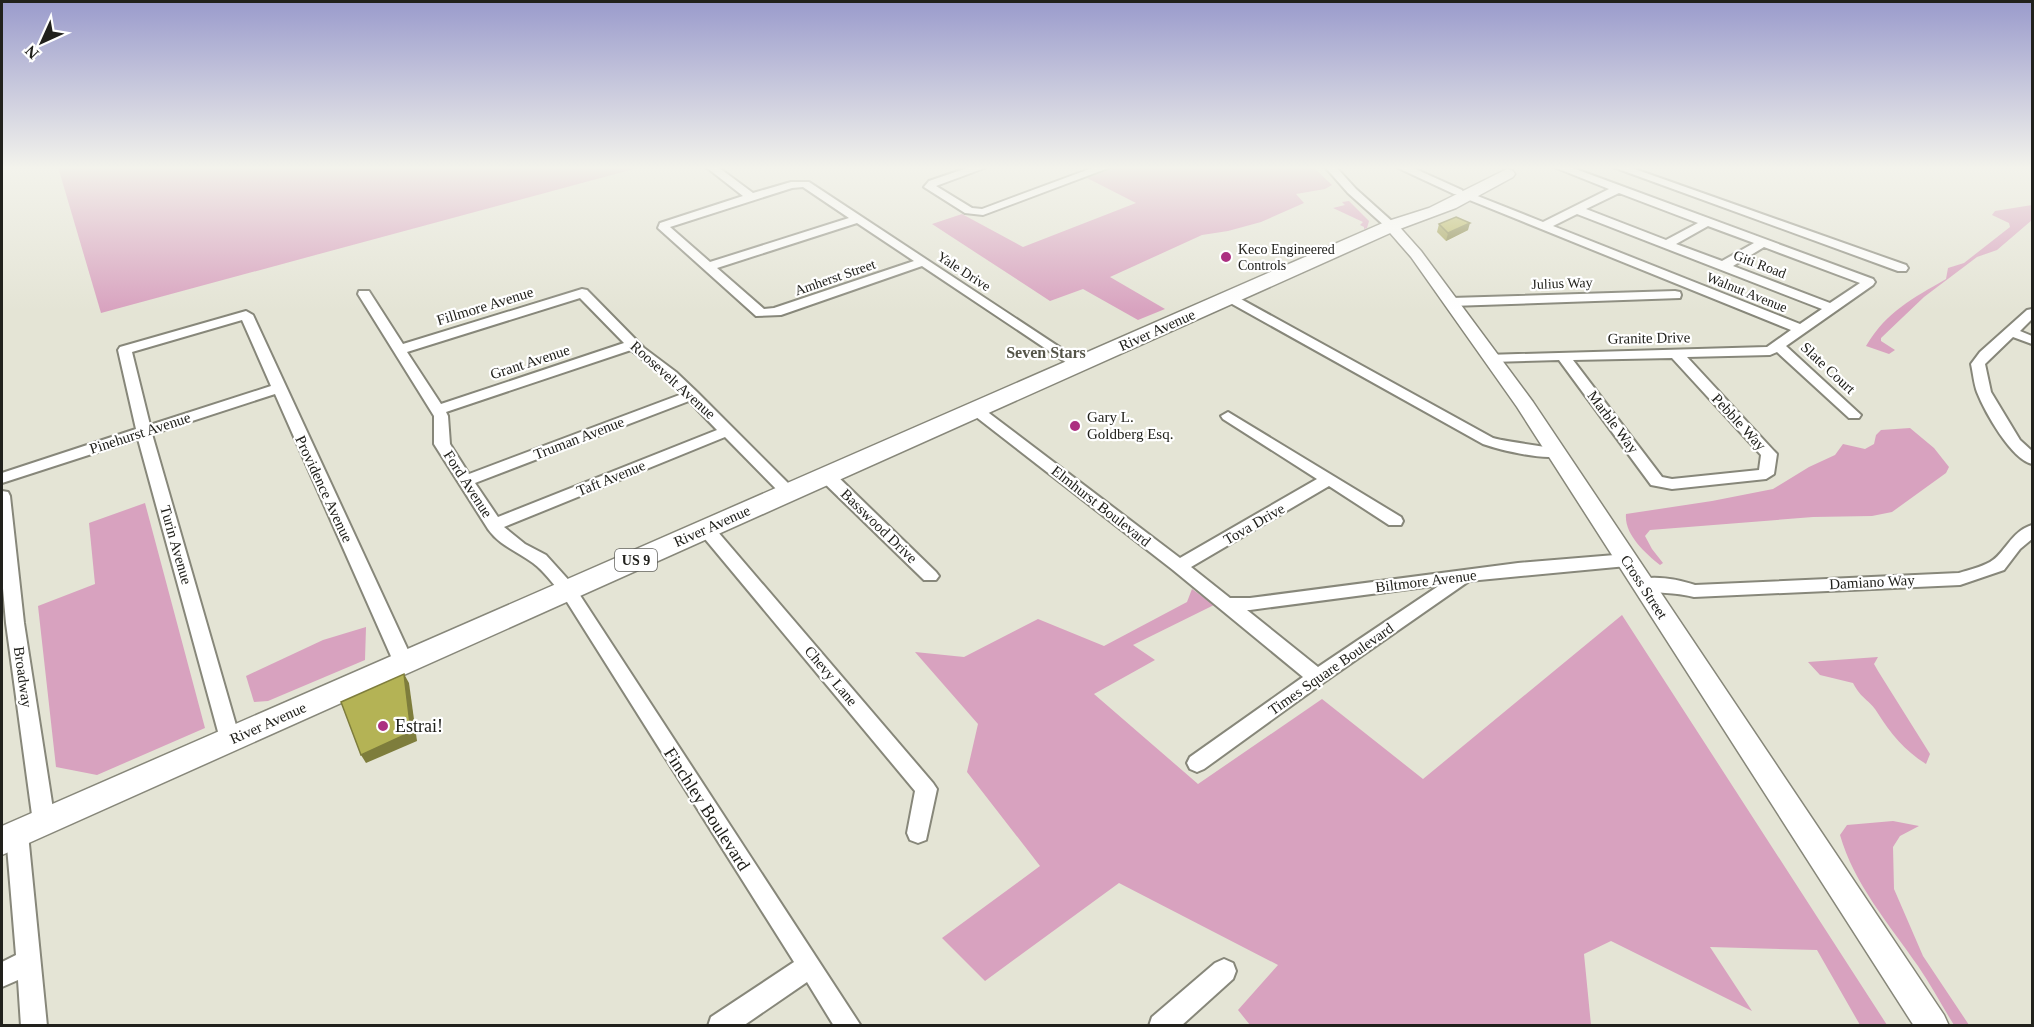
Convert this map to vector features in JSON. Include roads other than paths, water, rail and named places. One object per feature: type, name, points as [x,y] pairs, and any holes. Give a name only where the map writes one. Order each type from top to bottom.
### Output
[{"type":"highway","name":"River Avenue","points":[[21,832],[1390,226],[1402,224],[1420,215]]},
{"type":"main road","name":"Cross Street","points":[[1390,226],[1416,254],[1556,453],[1933,1026]]},
{"type":"street","points":[[692,215],[666,223],[664,228],[708,267],[858,219]]},
{"type":"street","name":"Yale Drive","points":[[851,215],[1078,364]]},
{"type":"street","name":"Cross Street","points":[[1378,215],[1390,226]]},
{"type":"street","name":"Walnut Avenue","points":[[1516,215],[1801,330],[1869,282],[1689,215]]},
{"type":"street","points":[[1543,226],[1567,215]]},
{"type":"street","name":"Giti Road","points":[[1590,215],[1832,308]]},
{"type":"street","points":[[1753,215],[1902,268]]},
{"type":"street","points":[[1667,244],[1708,222]]},
{"type":"street","points":[[1723,266],[1763,243]]},
{"type":"street","name":"Amherst Street","points":[[708,267],[756,310],[776,312],[923,262]]},
{"type":"street","name":"Roosevelt Avenue","points":[[582,293],[633,345],[692,395],[789,492]]},
{"type":"street","name":"Fillmore Avenue","points":[[399,350],[582,293]]},
{"type":"street","name":"Ford Avenue","points":[[364,294],[441,416],[442,444],[500,534],[519,548],[540,559],[568,590]]},
{"type":"street","name":"Julius Way","points":[[1451,302],[1675,295]]},
{"type":"street","points":[[1230,297],[1488,441],[1505,447],[1556,453]]},
{"type":"street","points":[[2032,313],[1978,364],[1984,392],[2014,443],[2032,459]]},
{"type":"street","name":"Turin Avenue","points":[[230,740],[144,431],[125,350],[246,315]]},
{"type":"street","name":"Providence Avenue","points":[[246,315],[404,663]]},
{"type":"street","name":"Granite Drive","points":[[1491,358],[1770,351],[1801,330]]},
{"type":"street","points":[[2011,332],[2032,340]]},
{"type":"street","name":"Grant Avenue","points":[[437,410],[633,345]]},
{"type":"street","name":"Slate Court","points":[[1778,346],[1854,415]]},
{"type":"street","name":"Pebble Way","points":[[1666,483],[1766,474],[1768,467],[1769,454],[1677,354]]},
{"type":"street","name":"Marble Way","points":[[1563,356],[1657,481],[1666,483]]},
{"type":"street","name":"Pinehurst Avenue","points":[[2,478],[278,388]]},
{"type":"street","name":"Truman Avenue","points":[[466,481],[692,395]]},
{"type":"street","name":"Elmhurst Boulevard","points":[[976,410],[1179,566],[1317,677]]},
{"type":"street","points":[[1228,416],[1395,522]]},
{"type":"street","name":"Taft Avenue","points":[[494,525],[728,431]]},
{"type":"street","name":"Basswood Drive","points":[[827,476],[930,576]]},
{"type":"street","name":"Tova Drive","points":[[1179,566],[1328,480]]},
{"type":"street","name":"Broadway","points":[[2,496],[27,962],[34,1026]]},
{"type":"street","name":"Chevy Lane","points":[[706,529],[926,789],[918,833]]},
{"type":"street","name":"Damiano Way","points":[[1647,590],[1687,594],[1694,591],[1960,579],[1998,566],[2014,545],[2032,531]]},
{"type":"street","name":"Biltmore Avenue","points":[[1226,604],[1250,604],[1518,569],[1627,560]]},
{"type":"street","name":"Times Square Boulevard","points":[[1197,763],[1317,677],[1466,576]]},
{"type":"street","name":"Finchley Boulevard","points":[[568,590],[849,1026]]},
{"type":"street","points":[[2,975],[27,962]]},
{"type":"street","points":[[720,1026],[809,966]]},
{"type":"street","points":[[1161,1026],[1224,971]]},
{"type":"place","name":"Keco Engineered Controls","points":[[1226,257]]},
{"type":"place","name":"Gary L. Goldberg Esq.","points":[[1075,426]]},
{"type":"place","name":"Estrai!","points":[[383,726]]},
{"type":"district","name":"Seven Stars","points":[[1046,352]]}]
